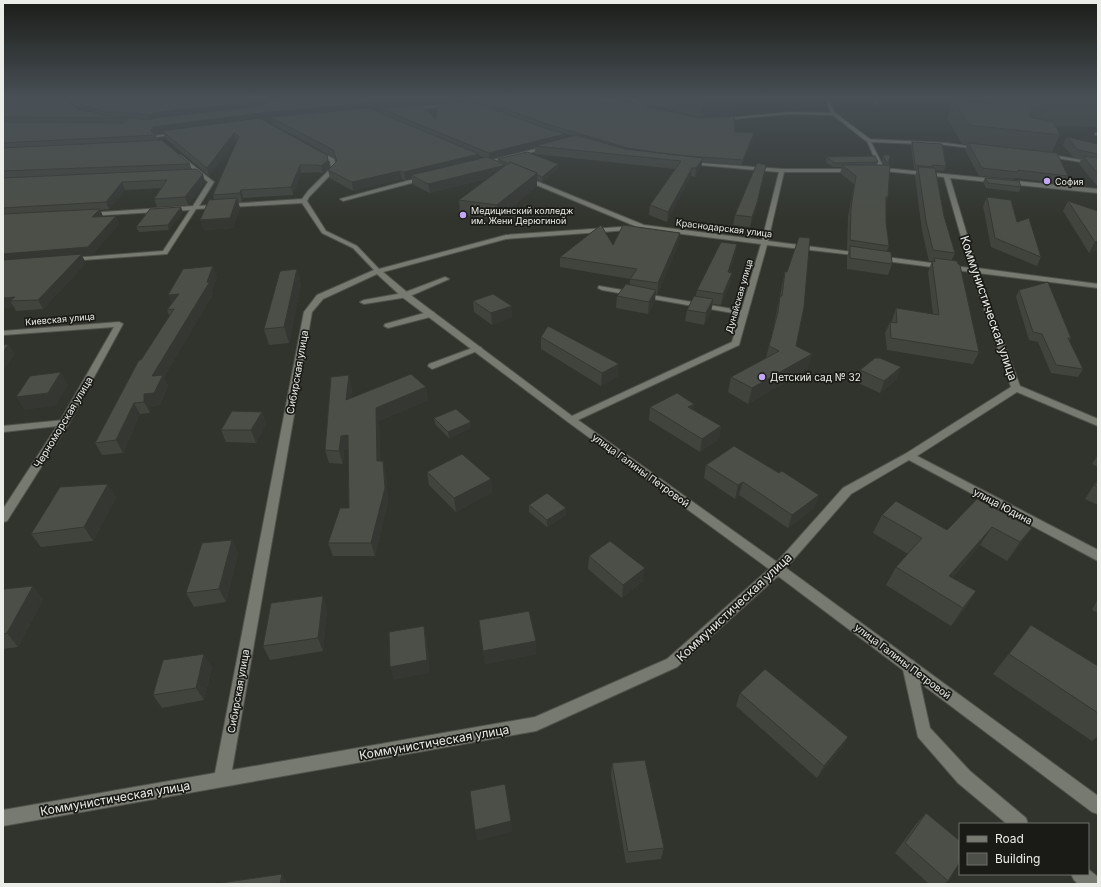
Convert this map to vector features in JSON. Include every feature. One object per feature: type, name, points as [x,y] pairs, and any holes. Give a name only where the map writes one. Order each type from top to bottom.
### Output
[{"type":"street","points":[[868,140],[946,144],[984,148]]},
{"type":"street","points":[[868,140],[882,169]]},
{"type":"street","points":[[480,162],[488,162],[554,146]]},
{"type":"street","points":[[82,214],[304,201],[308,194],[328,176],[334,168],[332,160],[310,148]]},
{"type":"street","points":[[65,261],[165,253],[211,182],[177,154]]},
{"type":"street","points":[[1045,155],[1098,164]]},
{"type":"street","points":[[488,162],[495,165]]},
{"type":"street","points":[[682,162],[782,171],[859,170]]},
{"type":"street","points":[[866,170],[882,169],[1098,192]]},
{"type":"street","name":"Дунайская улица","points":[[571,420],[736,343],[765,242],[782,171]]},
{"type":"street","points":[[192,173],[199,173]]},
{"type":"street","name":"Краснодарская улица","points":[[516,174],[643,228],[765,242],[865,256]]},
{"type":"street","points":[[343,199],[434,176]]},
{"type":"street","name":"Коммунистическая улица","points":[[3,818],[536,724],[672,663],[778,569],[847,491],[909,456],[1016,388],[974,271],[947,176]]},
{"type":"street","name":"улица Галины Петровой","points":[[304,201],[324,232],[355,247],[378,272],[405,295],[571,420],[778,569],[1098,806]]},
{"type":"street","name":"Сибирская улица","points":[[222,779],[308,312],[320,297],[378,272],[506,237],[643,228]]},
{"type":"street","points":[[873,257],[1098,286]]},
{"type":"street","points":[[364,302],[405,295],[445,279]]},
{"type":"street","points":[[602,288],[744,313]]},
{"type":"street","points":[[388,326],[431,314]]},
{"type":"street","name":"Киевская улица","points":[[3,333],[119,324]]},
{"type":"street","name":"Черноморская улица","points":[[3,518],[64,423],[119,324]]},
{"type":"street","points":[[432,366],[478,349]]},
{"type":"street","points":[[1016,388],[1098,423]]},
{"type":"street","points":[[3,429],[64,423]]},
{"type":"street","name":"улица Юдина","points":[[909,456],[1098,556]]},
{"type":"street","points":[[909,665],[923,732],[964,777],[1019,823]]},
{"type":"street","points":[[1081,875],[1092,884]]},
{"type":"building","points":[[3,139],[72,139],[3,143]]},
{"type":"building","points":[[172,139],[229,139],[207,168]]},
{"type":"building","points":[[238,139],[298,139],[327,155],[328,160],[321,166],[300,165],[291,187],[241,190],[240,193],[213,195]]},
{"type":"building","points":[[313,139],[444,139],[479,154],[404,172],[400,171],[352,182],[328,170],[337,161],[333,150]]},
{"type":"building","points":[[456,139],[543,139],[489,153]]},
{"type":"building","points":[[560,139],[591,139],[625,149],[703,158],[696,168],[692,168],[668,212],[650,205],[681,161],[535,146]]},
{"type":"building","points":[[598,139],[751,139],[743,160],[675,155],[627,148]]},
{"type":"building","points":[[1069,139],[1078,139],[1098,144],[1098,154],[1078,150]]},
{"type":"building","points":[[162,140],[190,164],[3,171],[3,148]]},
{"type":"building","points":[[912,142],[942,144],[946,166],[932,165],[933,167],[915,165]]},
{"type":"building","points":[[968,143],[1057,153],[1068,176],[1018,170],[1018,172],[982,168]]},
{"type":"building","points":[[527,152],[558,164],[542,177],[537,175],[537,173],[510,162],[509,164],[498,159]]},
{"type":"building","points":[[883,155],[890,155],[889,162],[886,162]]},
{"type":"building","points":[[875,156],[878,162],[834,163],[827,157]]},
{"type":"building","points":[[1083,156],[1098,158],[1098,174]]},
{"type":"building","points":[[487,157],[506,165],[428,184],[411,175]]},
{"type":"building","points":[[510,162],[537,173],[497,205],[459,200]]},
{"type":"building","points":[[757,163],[766,165],[752,217],[735,215]]},
{"type":"building","points":[[842,165],[890,165],[888,197],[886,197],[886,222],[889,246],[850,240],[851,208],[856,176]]},
{"type":"building","points":[[918,167],[935,168],[944,216],[955,253],[933,250],[926,221]]},
{"type":"building","points":[[196,169],[203,174],[185,197],[154,199],[167,180],[122,182],[106,202],[3,208],[3,178]]},
{"type":"building","points":[[985,178],[1019,181],[1021,187],[988,183]]},
{"type":"building","points":[[987,197],[1011,200],[1017,222],[1029,218],[1041,257],[995,238]]},
{"type":"building","points":[[237,198],[230,218],[200,220],[209,200]]},
{"type":"building","points":[[1068,201],[1098,211],[1098,241],[1095,242]]},
{"type":"building","points":[[181,207],[168,225],[136,227],[150,209]]},
{"type":"building","points":[[100,209],[92,217],[116,216],[88,247],[3,254],[3,214]]},
{"type":"building","points":[[601,225],[613,245],[623,225],[680,233],[658,283],[630,279],[637,269],[560,257]]},
{"type":"building","points":[[799,237],[810,238],[804,307],[796,346],[812,354],[752,388],[731,377],[779,351],[769,346],[778,312],[780,296],[782,296],[785,271],[787,272]]},
{"type":"building","points":[[721,242],[737,244],[728,272],[732,273],[723,294],[697,290]]},
{"type":"building","points":[[850,246],[891,252],[892,264],[850,258]]},
{"type":"building","points":[[82,254],[38,300],[10,301],[15,297],[3,298],[3,260]]},
{"type":"building","points":[[934,258],[957,261],[960,265],[979,352],[891,338],[890,322],[897,323],[896,308],[939,315],[932,261],[935,262]]},
{"type":"building","points":[[213,266],[207,282],[209,283],[152,376],[163,375],[154,393],[144,394],[144,402],[134,403],[116,440],[95,443],[139,360],[141,360],[174,309],[167,310],[179,294],[168,295],[183,269]]},
{"type":"building","points":[[297,269],[284,327],[264,329],[280,271]]},
{"type":"building","points":[[1048,282],[1071,338],[1068,338],[1083,369],[1056,365],[1042,334],[1033,332],[1019,290]]},
{"type":"building","points":[[626,284],[656,290],[649,302],[617,296]]},
{"type":"building","points":[[493,294],[512,306],[491,313],[473,301]]},
{"type":"building","points":[[694,296],[713,299],[706,313],[687,310]]},
{"type":"building","points":[[548,326],[619,364],[602,373],[541,337]]},
{"type":"building","points":[[9,344],[3,352],[3,345]]},
{"type":"building","points":[[875,358],[880,358],[901,367],[884,381],[860,370]]},
{"type":"building","points":[[61,372],[48,393],[16,397],[30,376]]},
{"type":"building","points":[[411,374],[426,387],[376,408],[377,461],[383,461],[385,488],[371,543],[328,543],[340,508],[349,508],[348,435],[341,436],[339,451],[325,450],[331,377],[349,375],[346,400]]},
{"type":"building","points":[[677,393],[694,404],[688,407],[721,426],[702,439],[650,407]]},
{"type":"building","points":[[456,409],[471,422],[448,432],[434,418]]},
{"type":"building","points":[[232,411],[262,412],[251,430],[221,430]]},
{"type":"building","points":[[734,446],[779,473],[782,471],[819,495],[792,515],[743,482],[738,485],[706,465]]},
{"type":"building","points":[[462,454],[491,479],[454,498],[427,472]]},
{"type":"building","points":[[1098,480],[1098,487],[1095,486]]},
{"type":"building","points":[[108,484],[84,527],[31,534],[60,487]]},
{"type":"building","points":[[547,493],[566,508],[547,520],[529,505]]},
{"type":"building","points":[[977,499],[1032,528],[1020,542],[992,527],[949,576],[976,591],[963,608],[896,567],[922,538],[882,515],[896,501],[947,530]]},
{"type":"building","points":[[232,540],[219,589],[186,593],[202,543]]},
{"type":"building","points":[[610,541],[645,568],[623,585],[589,556]]},
{"type":"building","points":[[33,586],[7,633],[3,634],[4,589]]},
{"type":"building","points":[[323,596],[318,638],[263,646],[271,603]]},
{"type":"building","points":[[529,611],[536,641],[483,651],[479,620]]},
{"type":"building","points":[[1031,625],[1098,666],[1098,713],[1009,654]]},
{"type":"building","points":[[424,626],[427,660],[390,667],[389,632]]},
{"type":"building","points":[[204,654],[196,688],[153,695],[163,660]]},
{"type":"building","points":[[765,669],[848,737],[824,766],[740,693]]},
{"type":"building","points":[[645,760],[664,848],[628,852],[612,763]]},
{"type":"building","points":[[505,784],[511,821],[475,830],[470,791]]},
{"type":"building","points":[[926,813],[959,840],[959,864],[948,881],[905,843]]},
{"type":"building","points":[[282,874],[280,884],[214,884]]},
{"type":"place","name":"София","points":[[1047,181]]},
{"type":"place","name":"Медицинский колледж им. Жени Дерюгиной","points":[[463,215]]},
{"type":"place","name":"Детский сад № 32","points":[[762,377]]}]
